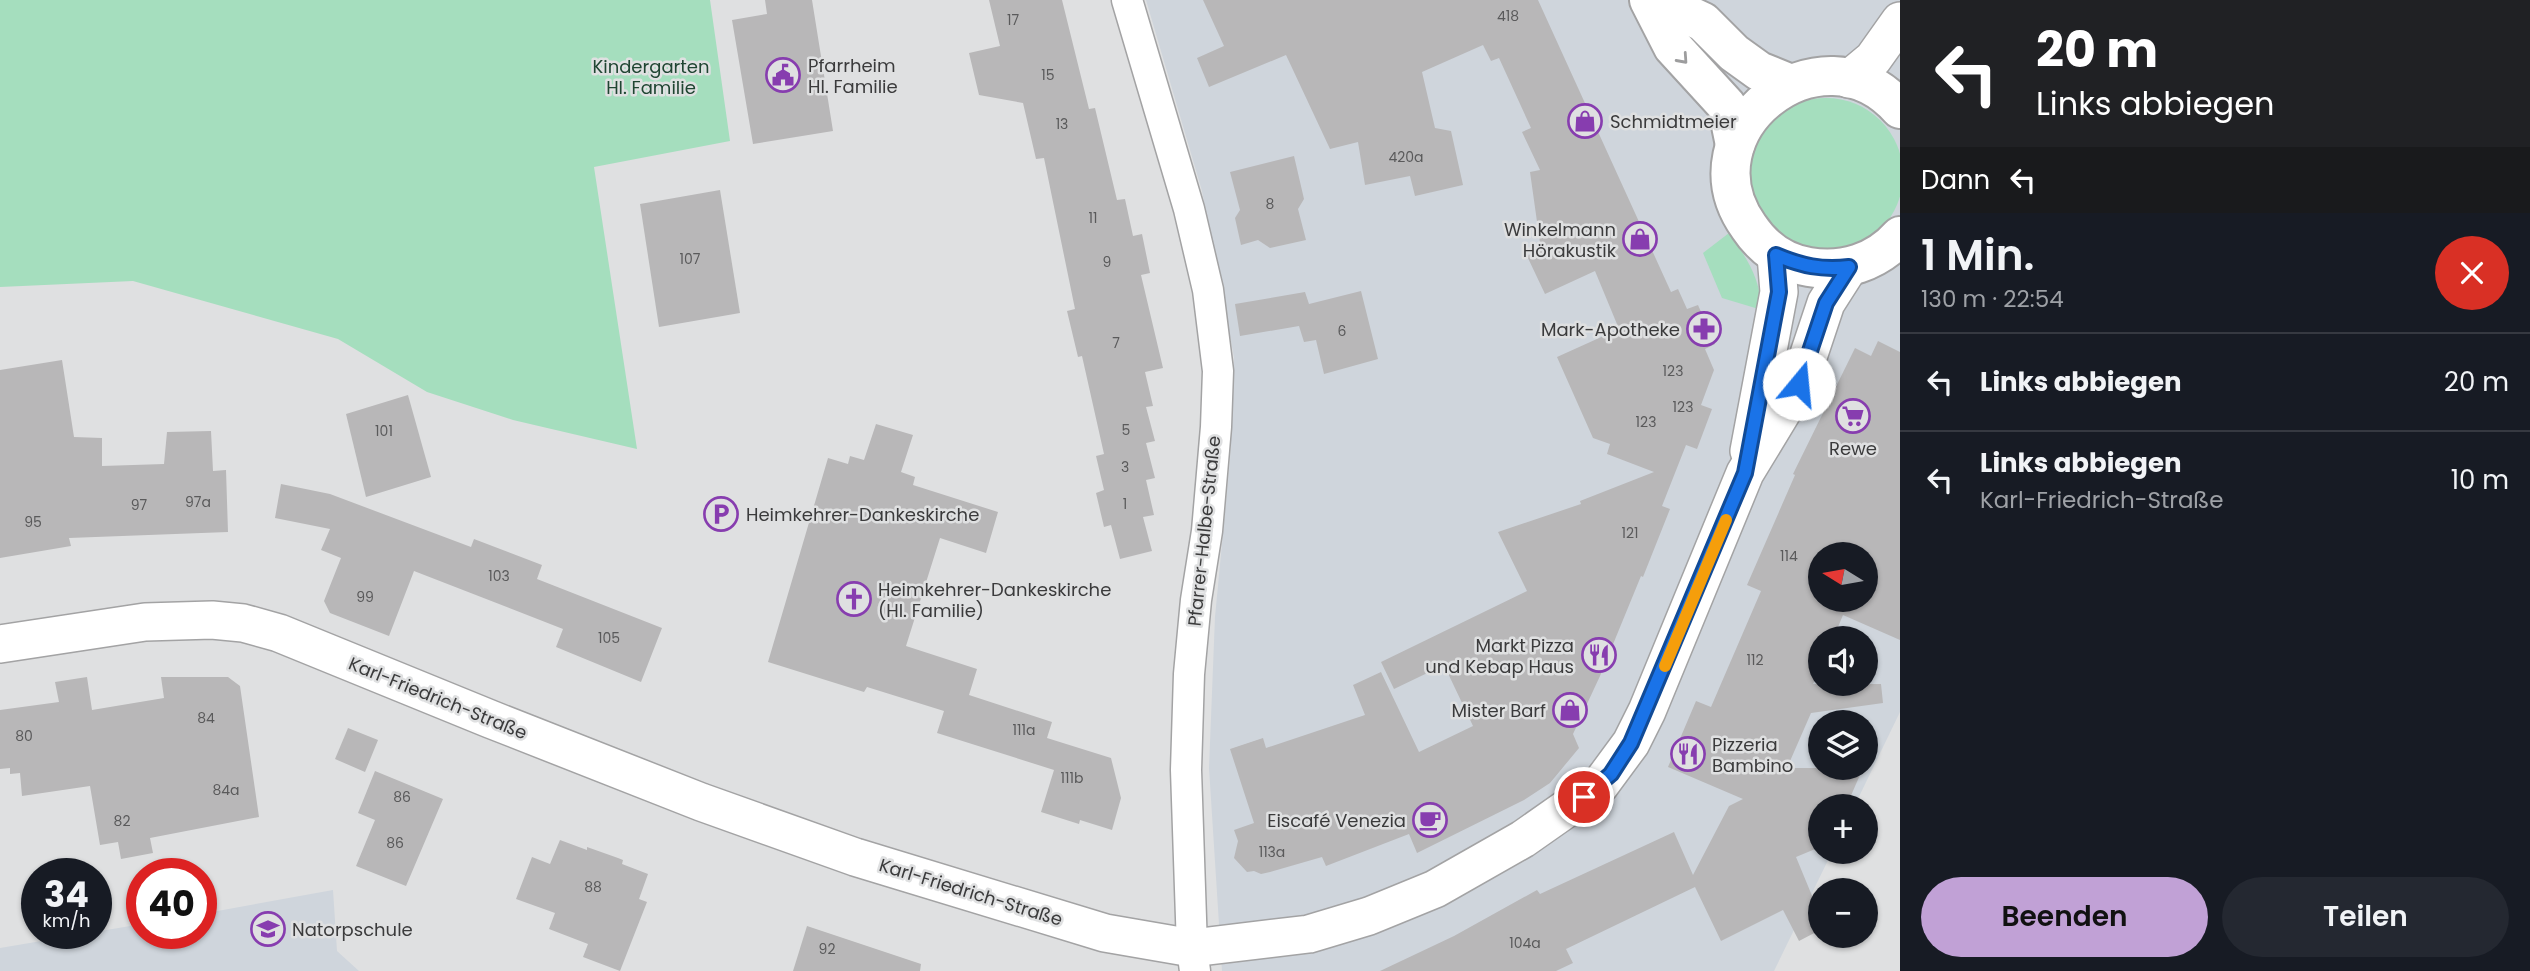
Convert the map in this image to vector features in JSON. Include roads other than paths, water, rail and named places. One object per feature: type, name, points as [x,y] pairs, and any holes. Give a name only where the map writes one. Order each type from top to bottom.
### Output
[{"type":"main road","points":[[1649,0],[1672,47],[1727,106],[1735,145]]},
{"type":"main road","points":[[1657,0],[1703,22],[1734,53],[1759,71],[1791,84]]},
{"type":"main road","points":[[1881,256],[1824,270],[1800,265],[1776,255],[1757,239],[1742,218],[1733,195],[1731,170],[1735,145],[1746,122],[1762,102],[1805,78],[1830,76],[1849,79],[1878,91],[1900,110]]},
{"type":"street","name":"Pfarrer-Halbe-Straße","points":[[1127,0],[1189,209],[1208,289],[1218,371],[1207,531],[1196,600],[1189,674],[1186,770],[1193,959]]},
{"type":"street","points":[[1849,79],[1873,59],[1900,21]]},
{"type":"street","name":"Karl-Friedrich-Straße","points":[[1745,473],[1779,292],[1776,255]]},
{"type":"street","name":"Karl-Friedrich-Straße","points":[[0,644],[145,622],[212,620],[243,623],[279,633],[701,802],[855,857],[1193,959],[1309,934],[1391,907],[1435,889],[1523,839],[1600,785],[1631,743],[1647,711],[1745,473],[1799,384],[1826,303],[1881,256]]},
{"type":"place","name":"Pfarrheim Hl. Familie","points":[[783,75]]},
{"type":"place","name":"Schmidtmeier","points":[[1585,121]]},
{"type":"place","name":"Winkelmann Hörakustik","points":[[1640,239]]},
{"type":"place","name":"Mark-Apotheke","points":[[1704,329]]},
{"type":"place","name":"Rewe","points":[[1853,416]]},
{"type":"place","name":"Heimkehrer-Dankeskirche","points":[[721,514]]},
{"type":"place","name":"Heimkehrer-Dankeskirche (Hl. Familie)","points":[[854,599]]},
{"type":"place","name":"Markt Pizza und Kebap Haus","points":[[1599,655]]},
{"type":"place","name":"Mister Barf","points":[[1570,710]]},
{"type":"place","name":"Pizzeria Bambino","points":[[1688,754]]},
{"type":"place","name":"Eiscafé Venezia","points":[[1430,820]]},
{"type":"place","name":"Natorpschule","points":[[268,929]]},
{"type":"park label","name":"Kindergarten Hl. Familie","points":[[651,76]]}]
